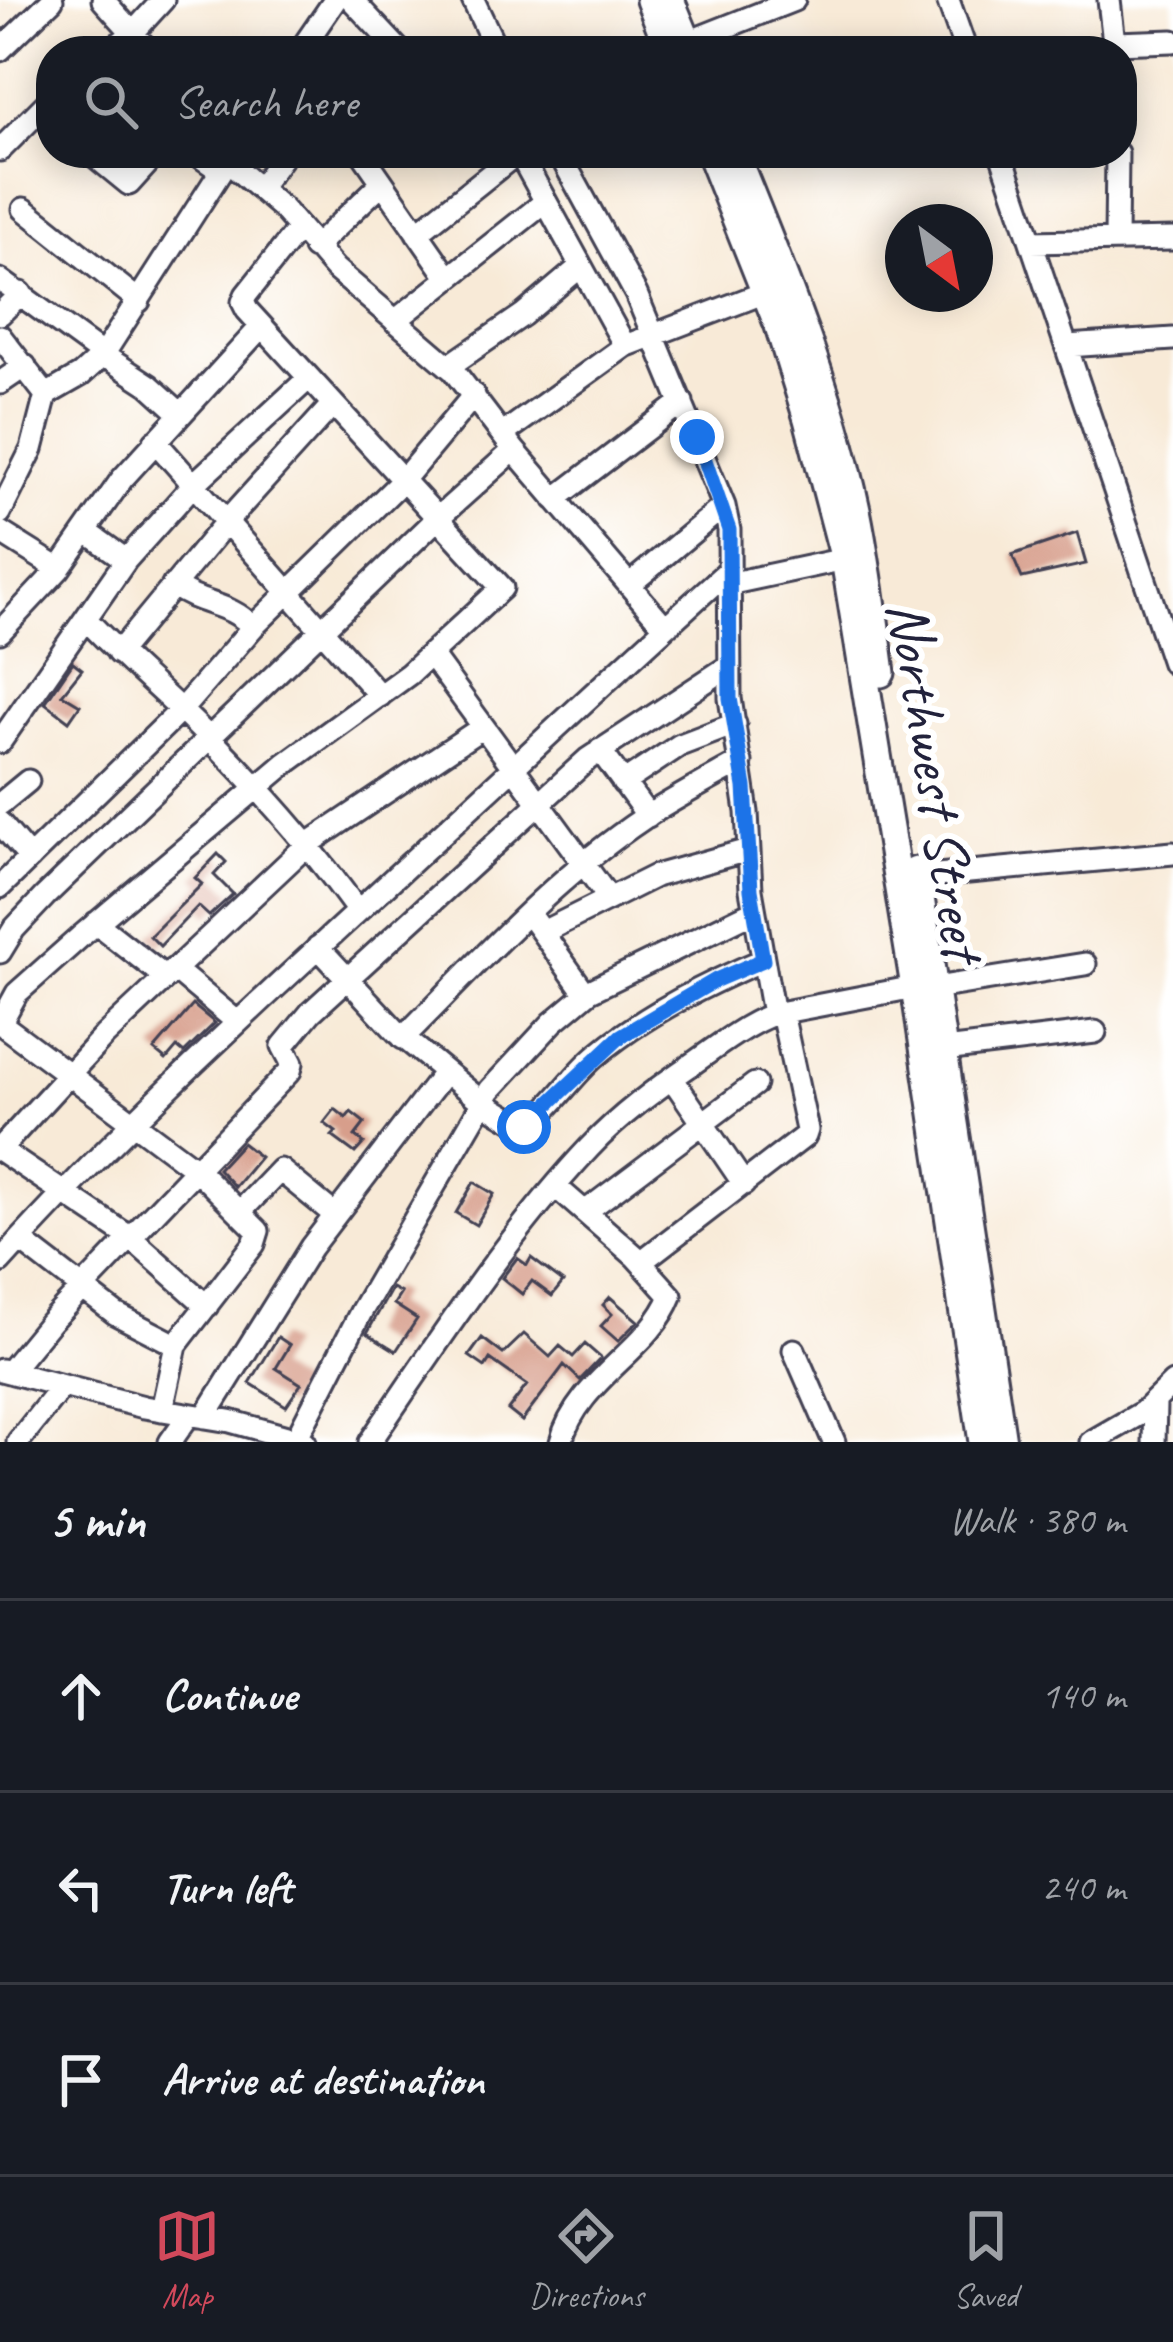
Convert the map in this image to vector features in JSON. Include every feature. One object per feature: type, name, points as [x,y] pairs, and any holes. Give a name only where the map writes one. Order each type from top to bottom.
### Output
[{"type":"main road","points":[[650,0],[675,36]]},
{"type":"main road","points":[[670,0],[680,36]]},
{"type":"main road","name":"Northwest Street","points":[[716,168],[766,292],[808,418],[845,559],[925,987],[944,1050],[1002,1442]]},
{"type":"main road","name":"Northwest Street","points":[[740,168],[802,328],[855,507],[916,877],[925,987],[983,1442]]},
{"type":"street","points":[[103,0],[131,35],[163,0]]},
{"type":"street","points":[[310,36],[335,0]]},
{"type":"street","points":[[352,0],[382,36]]},
{"type":"street","points":[[473,0],[490,36]]},
{"type":"street","points":[[710,36],[792,0]]},
{"type":"street","points":[[949,0],[961,36]]},
{"type":"street","points":[[1109,0],[1114,36]]},
{"type":"street","points":[[0,50],[48,1]]},
{"type":"street","points":[[1137,45],[1173,41]]},
{"type":"street","points":[[0,150],[36,118]]},
{"type":"street","points":[[109,168],[129,184],[143,168]]},
{"type":"street","points":[[0,513],[32,449],[46,395],[104,355],[223,168]]},
{"type":"street","points":[[235,168],[260,188],[314,248],[449,366],[665,627]]},
{"type":"street","points":[[260,188],[274,168]]},
{"type":"street","points":[[314,248],[372,168],[448,277]]},
{"type":"street","points":[[417,233],[498,168]]},
{"type":"street","points":[[524,168],[625,346]]},
{"type":"street","points":[[568,168],[654,332],[724,506],[729,530],[729,666],[754,911],[807,1130],[798,1142],[641,1262]]},
{"type":"street","points":[[1006,168],[1166,612],[1173,663]]},
{"type":"street","points":[[1116,240],[1118,168]]},
{"type":"street","points":[[395,321],[545,202]]},
{"type":"street","points":[[24,209],[139,302]]},
{"type":"street","points":[[162,1410],[176,1345],[259,1236],[197,1170],[65,1076],[0,1023],[8,988],[96,923],[285,764],[380,696],[502,588],[260,328],[243,302],[299,228]]},
{"type":"street","points":[[1031,242],[1173,239]]},
{"type":"street","points":[[449,366],[523,315],[580,267]]},
{"type":"street","points":[[0,280],[149,385],[181,414]]},
{"type":"street","points":[[0,952],[33,908],[212,740],[509,442],[625,346],[766,292]]},
{"type":"street","points":[[0,314],[21,293]]},
{"type":"street","points":[[0,632],[59,569],[122,479],[260,328]]},
{"type":"street","points":[[0,336],[46,395]]},
{"type":"street","points":[[1067,346],[1173,339]]},
{"type":"street","points":[[0,382],[25,366]]},
{"type":"street","points":[[0,742],[126,560],[194,484],[309,378]]},
{"type":"street","points":[[0,887],[182,710],[289,590],[404,478],[474,395]]},
{"type":"street","points":[[555,499],[682,402]]},
{"type":"street","points":[[118,653],[227,520],[333,404]]},
{"type":"street","points":[[155,441],[380,696]]},
{"type":"street","points":[[629,584],[724,506]]},
{"type":"street","points":[[0,532],[59,569]]},
{"type":"street","points":[[87,532],[126,560]]},
{"type":"street","points":[[0,1262],[132,1122],[236,1022],[665,627],[729,577],[845,559]]},
{"type":"street","points":[[172,585],[194,601],[236,609],[254,627]]},
{"type":"street","points":[[86,619],[212,740],[308,844],[357,910]]},
{"type":"street","points":[[430,655],[608,897]]},
{"type":"street","points":[[729,666],[600,750],[347,978],[286,1039],[283,1046],[292,1063],[290,1071],[4,1371],[300,1441],[362,1310],[482,1102],[553,1022],[586,994],[754,911]]},
{"type":"street","points":[[623,783],[680,745],[735,724]]},
{"type":"street","points":[[207,1306],[131,1238],[0,1150],[65,1076],[308,844],[483,727]]},
{"type":"street","points":[[600,750],[648,816]]},
{"type":"street","points":[[404,1038],[527,914],[584,865],[648,816],[741,762]]},
{"type":"street","points":[[0,804],[28,781]]},
{"type":"street","points":[[0,823],[29,858]]},
{"type":"street","points":[[543,932],[655,876],[748,850]]},
{"type":"street","points":[[916,877],[1173,854]]},
{"type":"street","points":[[527,914],[586,994]]},
{"type":"street","points":[[96,923],[236,1022]]},
{"type":"street","points":[[318,947],[404,1038],[519,1126],[529,1126],[621,1036],[716,980],[763,960]]},
{"type":"street","points":[[370,1442],[431,1351],[556,1187],[604,1133],[746,1027],[777,1014],[1085,964]]},
{"type":"street","points":[[944,1050],[1095,1032]]},
{"type":"street","points":[[170,1442],[197,1416],[311,1247],[446,1072]]},
{"type":"street","points":[[672,1078],[744,1184]]},
{"type":"street","points":[[585,1212],[755,1084]]},
{"type":"street","points":[[240,1211],[280,1170],[335,1215]]},
{"type":"street","points":[[556,1187],[668,1289],[670,1302],[571,1414],[561,1442]]},
{"type":"street","points":[[20,1240],[131,1324],[176,1345]]},
{"type":"street","points":[[794,1351],[834,1442]]},
{"type":"street","points":[[1091,1442],[1155,1404],[1173,1383]]},
{"type":"street","points":[[18,1442],[62,1386]]},
{"type":"street","points":[[1154,1442],[1155,1404]]},
{"type":"building","points":[[1077,533],[1086,564],[1022,578],[1012,555]]},
{"type":"building","points":[[73,662],[82,669],[62,694],[80,705],[69,721],[45,703]]},
{"type":"building","points":[[218,854],[226,862],[214,875],[233,894],[209,916],[198,906],[160,946],[150,936],[202,884],[195,878]]},
{"type":"building","points":[[193,1005],[215,1023],[184,1053],[177,1047],[166,1060],[154,1050]]},
{"type":"building","points":[[335,1109],[346,1118],[351,1112],[365,1123],[355,1136],[364,1143],[355,1153],[332,1136],[336,1132],[324,1123]]},
{"type":"building","points":[[242,1143],[260,1157],[235,1187],[218,1169]]},
{"type":"building","points":[[474,1182],[494,1194],[476,1225],[456,1213]]},
{"type":"building","points":[[517,1258],[527,1265],[531,1258],[563,1282],[552,1296],[532,1281],[522,1294],[502,1278]]},
{"type":"building","points":[[392,1288],[401,1293],[394,1304],[417,1319],[396,1351],[367,1333]]},
{"type":"building","points":[[610,1297],[638,1321],[618,1341],[601,1326],[612,1314],[603,1305]]},
{"type":"building","points":[[524,1334],[550,1357],[560,1346],[573,1357],[585,1344],[601,1358],[580,1380],[564,1365],[522,1421],[508,1410],[527,1385],[490,1359],[485,1367],[469,1356],[482,1338],[503,1354]]},
{"type":"building","points":[[278,1337],[290,1345],[276,1368],[301,1384],[286,1406],[250,1383]]},
{"type":"route","points":[[524,1127],[621,1036],[716,980],[763,960],[749,874],[745,787],[730,698],[729,530],[697,437]]}]
